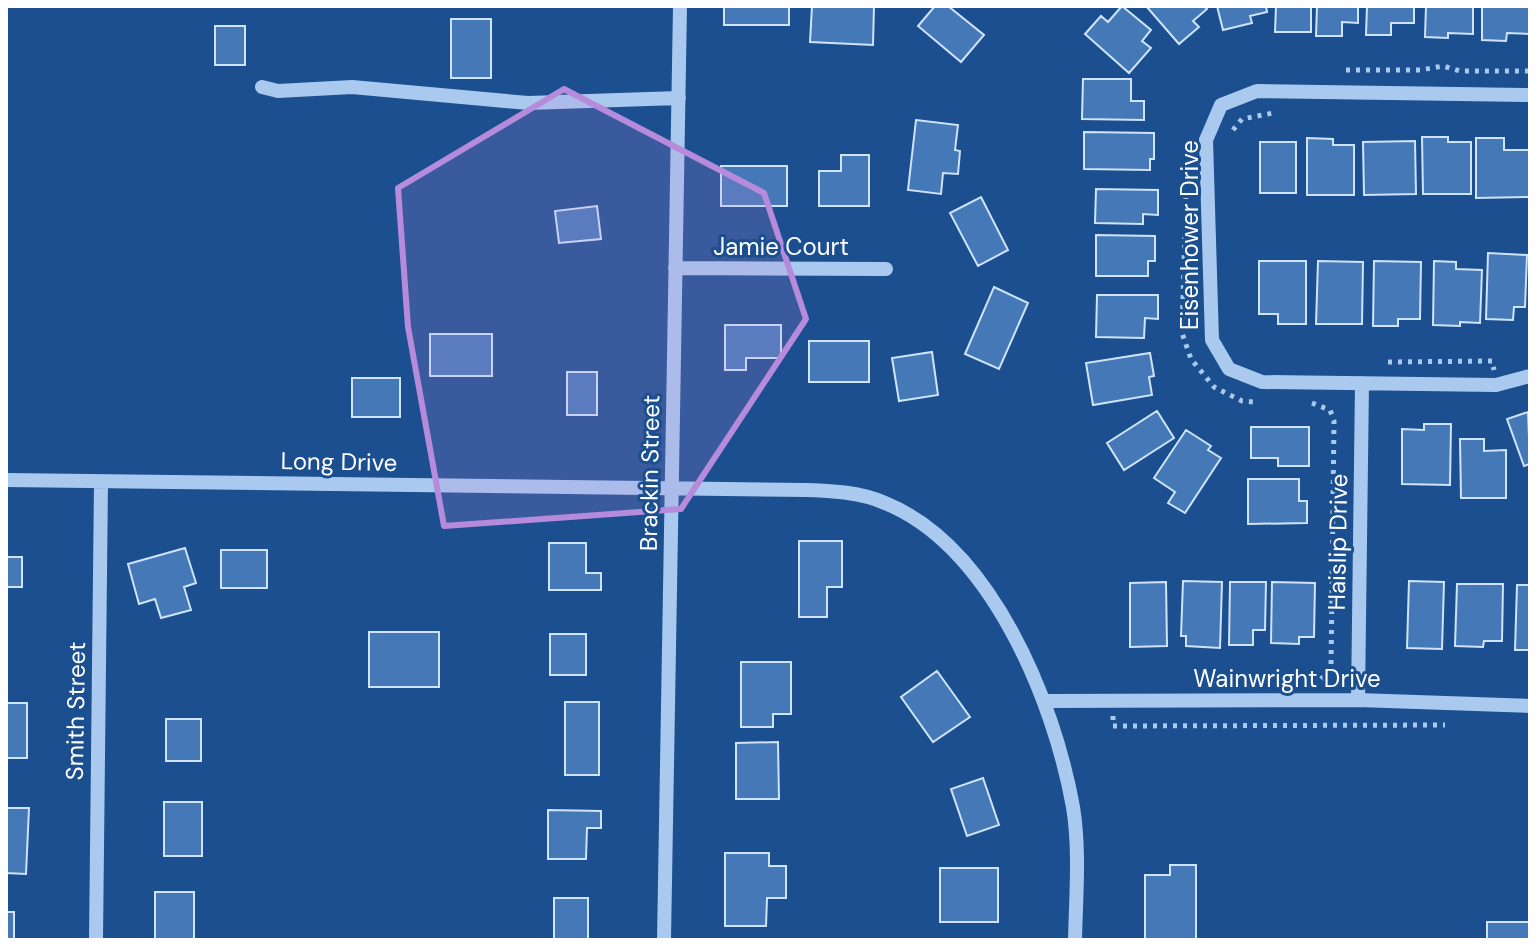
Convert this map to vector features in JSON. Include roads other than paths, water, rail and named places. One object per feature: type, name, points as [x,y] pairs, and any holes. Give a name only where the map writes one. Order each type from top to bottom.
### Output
[{"type":"street","name":"Brackin Street","points":[[664,940],[680,6]]},
{"type":"street","points":[[262,87],[278,91],[352,87],[528,103],[679,98]]},
{"type":"street","name":"Eisenhower Drive","points":[[1530,95],[1257,91],[1221,105],[1206,140],[1212,340],[1229,369],[1262,382],[1496,385],[1530,376]]},
{"type":"street","name":"Jamie Court","points":[[675,268],[886,269]]},
{"type":"street","name":"Haislip Drive","points":[[1358,700],[1362,383]]},
{"type":"street","name":"Long Drive","points":[[6,480],[839,492],[867,497],[914,518],[964,562],[1010,627],[1028,662],[1053,724],[1073,807],[1075,940]]},
{"type":"street","name":"Smith Street","points":[[96,940],[101,482]]},
{"type":"street","name":"Wainwright Drive","points":[[1044,701],[1358,700],[1530,706]]}]
